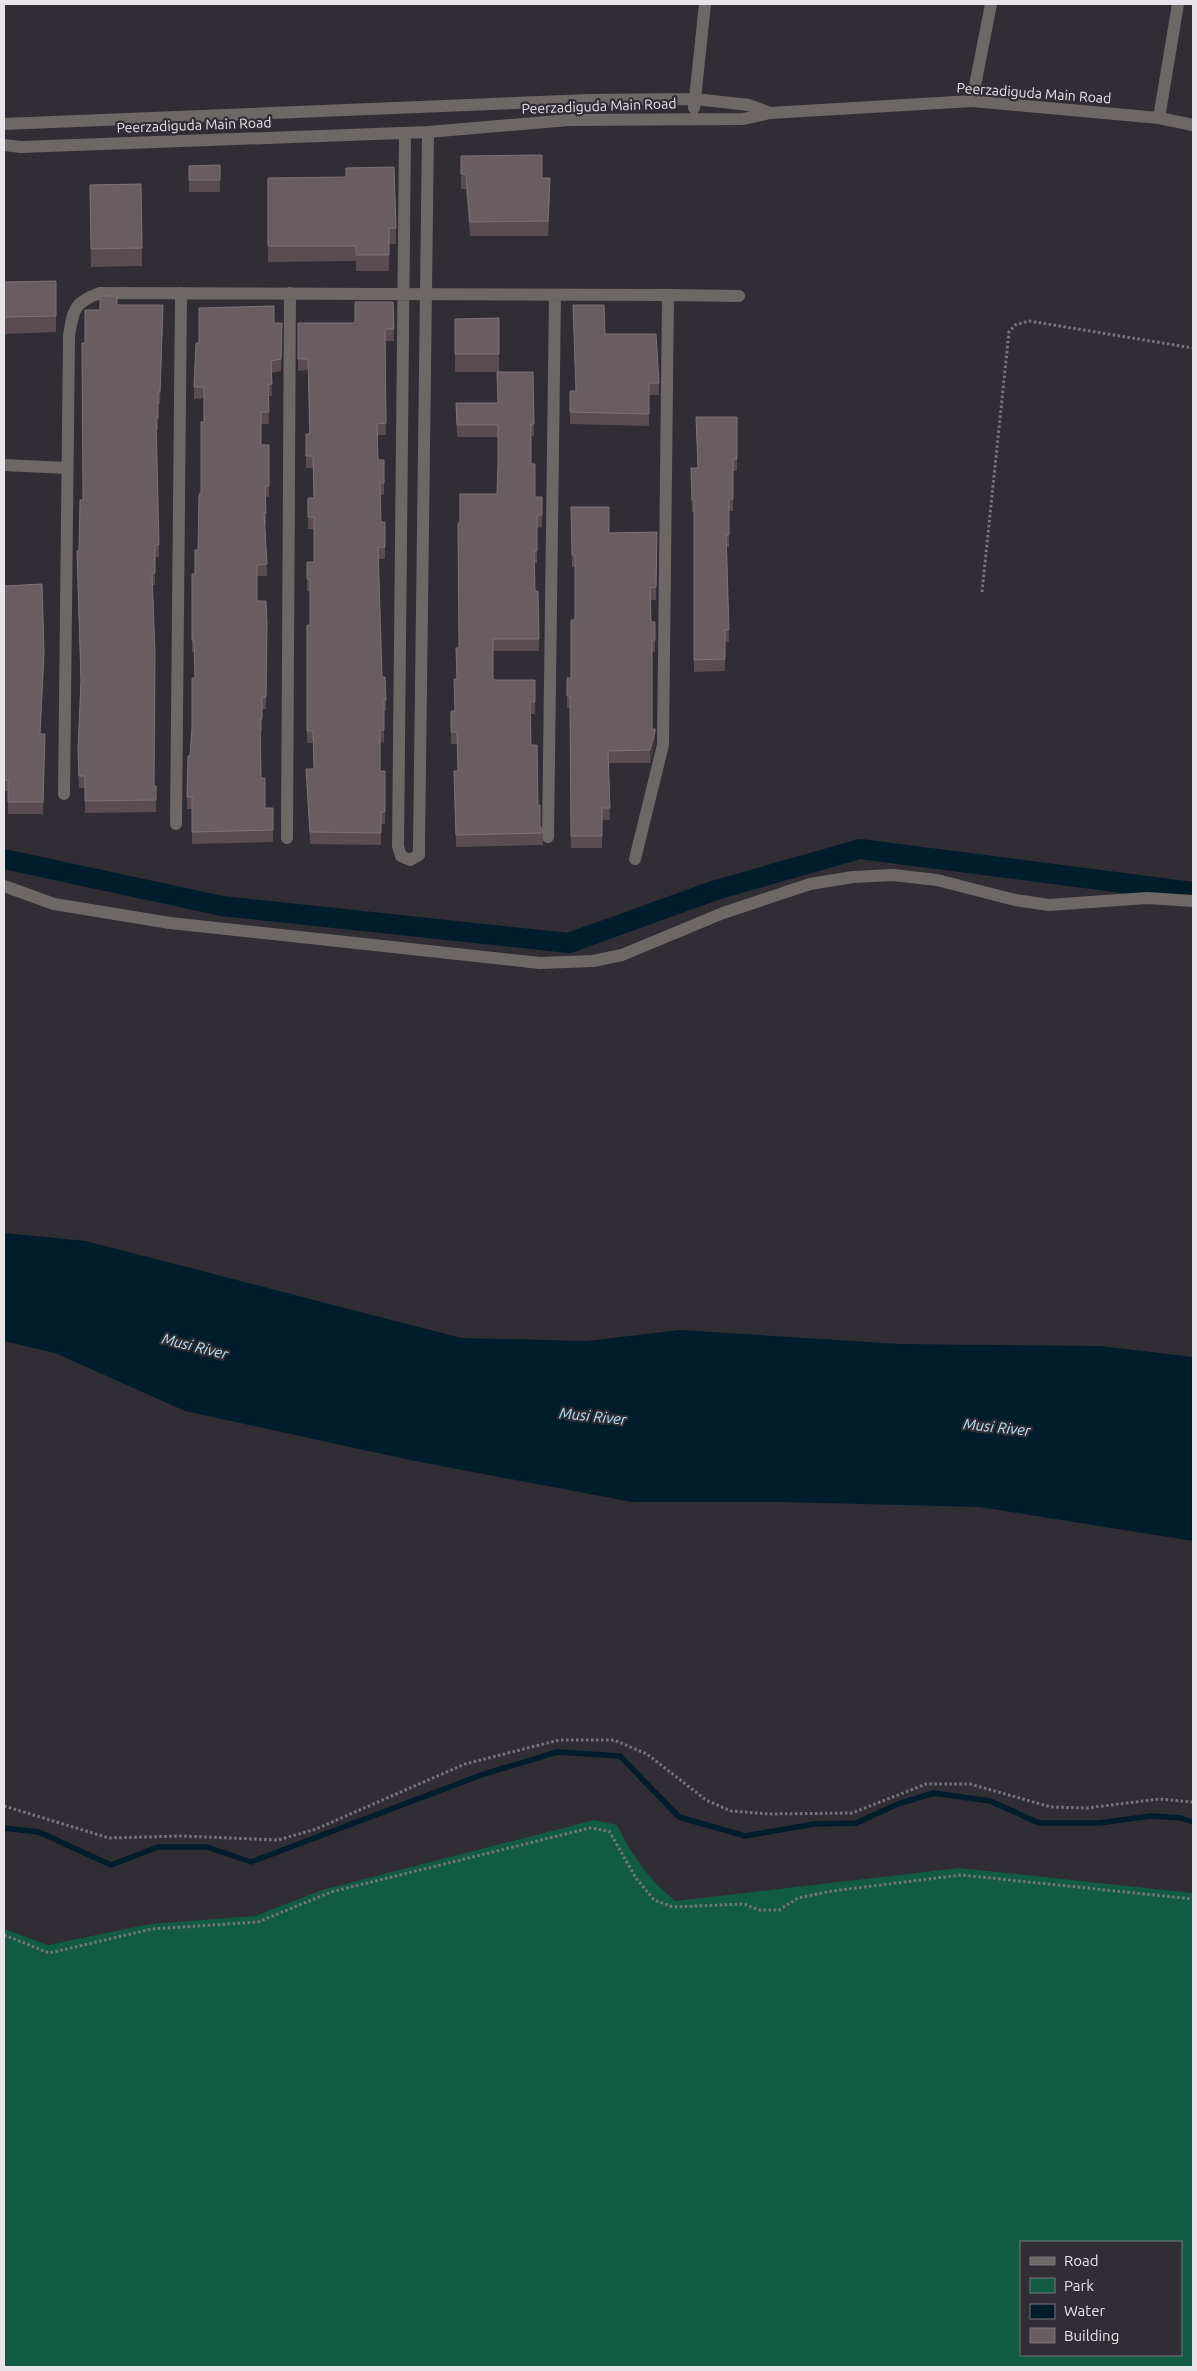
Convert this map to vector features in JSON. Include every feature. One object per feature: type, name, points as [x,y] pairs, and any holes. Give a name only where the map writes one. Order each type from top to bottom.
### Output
[{"type":"street","points":[[693,118],[705,4]]},
{"type":"street","points":[[972,101],[991,4]]},
{"type":"street","points":[[1159,118],[1178,4]]},
{"type":"street","points":[[4,124],[588,100],[695,99],[749,104],[770,113]]},
{"type":"street","name":"Peerzadiguda Main Road","points":[[4,145],[22,146],[428,132],[569,120],[743,119],[770,113],[972,101],[1159,118],[1193,125]]},
{"type":"street","points":[[405,133],[398,846],[401,856],[410,860],[419,855],[428,132]]},
{"type":"street","points":[[64,794],[68,336],[73,312],[83,299],[100,293],[739,296]]},
{"type":"street","points":[[176,824],[181,293]]},
{"type":"street","points":[[287,838],[290,294]]},
{"type":"street","points":[[548,837],[555,295]]},
{"type":"street","points":[[635,859],[663,745],[668,295]]},
{"type":"street","points":[[4,465],[66,468]]},
{"type":"street","points":[[4,886],[54,904],[170,923],[549,963],[593,961],[622,955],[731,910],[810,884],[853,877],[893,875],[937,880],[1015,900],[1049,905],[1147,898],[1193,901]]},
{"type":"path","points":[[982,592],[1009,332],[1015,325],[1029,320],[1193,348]]},
{"type":"path","points":[[4,1806],[109,1838],[182,1836],[278,1840],[316,1829],[465,1764],[559,1740],[614,1740],[647,1754],[706,1800],[731,1811],[769,1814],[852,1813],[926,1784],[970,1784],[1051,1808],[1088,1808],[1159,1799],[1193,1802]]},
{"type":"path","points":[[4,1936],[49,1953],[152,1929],[258,1922],[331,1892],[590,1828],[609,1831],[636,1878],[654,1900],[673,1907],[744,1904],[759,1910],[779,1910],[798,1898],[832,1890],[961,1876],[1193,1899]]},
{"type":"green space","points":[[594,1820],[617,1825],[642,1866],[675,1901],[959,1868],[1193,1893],[1193,2367],[4,2367],[4,1929],[48,1945],[150,1924],[255,1916],[322,1890]]},
{"type":"water","name":"Musi River","points":[[4,1233],[86,1241],[461,1338],[587,1341],[680,1330],[900,1344],[1100,1346],[1193,1357],[1193,1541],[980,1507],[783,1502],[632,1502],[410,1460],[185,1411],[55,1353],[4,1341]]},
{"type":"building","points":[[542,155],[542,178],[550,178],[548,221],[470,222],[466,174],[461,174],[461,156]]},
{"type":"building","points":[[220,165],[220,180],[189,180],[189,166]]},
{"type":"building","points":[[394,167],[396,228],[389,228],[389,255],[356,255],[356,246],[268,246],[268,178],[346,177],[346,168]]},
{"type":"building","points":[[141,184],[142,248],[91,249],[90,185]]},
{"type":"building","points":[[56,281],[56,316],[4,317],[4,282]]},
{"type":"building","points":[[100,296],[117,296],[117,305],[163,305],[160,392],[158,392],[158,418],[156,418],[159,545],[155,545],[155,573],[152,573],[155,653],[154,786],[156,786],[156,800],[85,801],[85,776],[79,776],[78,750],[81,680],[77,551],[79,551],[80,500],[83,500],[82,343],[85,343],[85,310],[100,310]]},
{"type":"building","points":[[355,302],[393,302],[394,329],[385,329],[386,423],[377,424],[378,460],[384,460],[384,483],[380,483],[381,522],[385,522],[385,547],[378,547],[382,677],[385,677],[386,700],[384,700],[384,730],[380,730],[380,771],[385,771],[385,812],[381,812],[381,833],[310,832],[306,769],[314,769],[313,731],[307,731],[307,625],[310,625],[310,579],[307,579],[307,562],[314,562],[314,517],[308,517],[308,498],[314,498],[313,456],[306,456],[306,434],[310,434],[308,359],[298,359],[298,323],[355,323]]},
{"type":"building","points":[[573,305],[604,305],[605,334],[656,334],[659,383],[649,383],[649,414],[570,412],[570,391],[576,391]]},
{"type":"building","points":[[274,306],[274,323],[282,323],[281,359],[271,361],[272,384],[268,384],[269,412],[261,412],[261,445],[269,445],[269,486],[265,486],[266,513],[264,513],[267,564],[257,565],[257,601],[266,601],[267,624],[266,697],[262,697],[262,719],[260,719],[261,778],[265,778],[265,808],[273,808],[273,830],[192,832],[192,797],[187,797],[188,756],[190,756],[192,728],[192,678],[195,678],[194,640],[192,640],[192,574],[195,574],[195,550],[198,550],[199,494],[201,494],[201,422],[204,422],[204,387],[194,387],[196,343],[199,343],[199,308]]},
{"type":"building","points":[[499,318],[499,354],[455,354],[455,319]]},
{"type":"building","points":[[497,372],[533,372],[534,424],[531,424],[531,464],[535,464],[535,497],[542,497],[542,515],[537,515],[537,551],[534,551],[535,591],[538,591],[539,639],[493,639],[493,678],[494,680],[535,680],[535,702],[530,702],[531,745],[537,745],[538,805],[540,805],[540,825],[543,833],[456,835],[454,771],[458,771],[457,732],[451,732],[451,711],[455,711],[454,679],[457,679],[456,648],[459,648],[458,523],[460,523],[460,494],[497,494],[498,425],[457,425],[456,403],[498,403]]},
{"type":"building","points":[[696,417],[737,417],[737,459],[733,459],[733,499],[729,499],[729,535],[726,535],[729,630],[725,630],[725,659],[694,660],[694,500],[692,500],[691,468],[698,468]]},
{"type":"building","points":[[571,507],[609,507],[609,533],[657,532],[656,587],[650,588],[651,622],[655,622],[655,640],[652,640],[652,729],[655,729],[655,732],[650,750],[608,751],[610,808],[602,808],[602,836],[571,836],[570,696],[567,696],[567,678],[571,678],[571,620],[575,620],[575,555],[572,555]]},
{"type":"building","points":[[42,584],[44,652],[40,734],[45,734],[43,802],[8,802],[8,780],[4,780],[4,586]]},
{"type":"waterway","points":[[4,859],[222,906],[569,943],[716,890],[860,849],[1193,892]]},
{"type":"waterway","points":[[4,1828],[39,1832],[111,1865],[158,1847],[207,1847],[251,1862],[484,1774],[557,1752],[620,1756],[679,1817],[745,1836],[814,1824],[856,1823],[898,1804],[934,1793],[990,1801],[1039,1823],[1099,1823],[1151,1816],[1181,1818],[1193,1822]]}]
